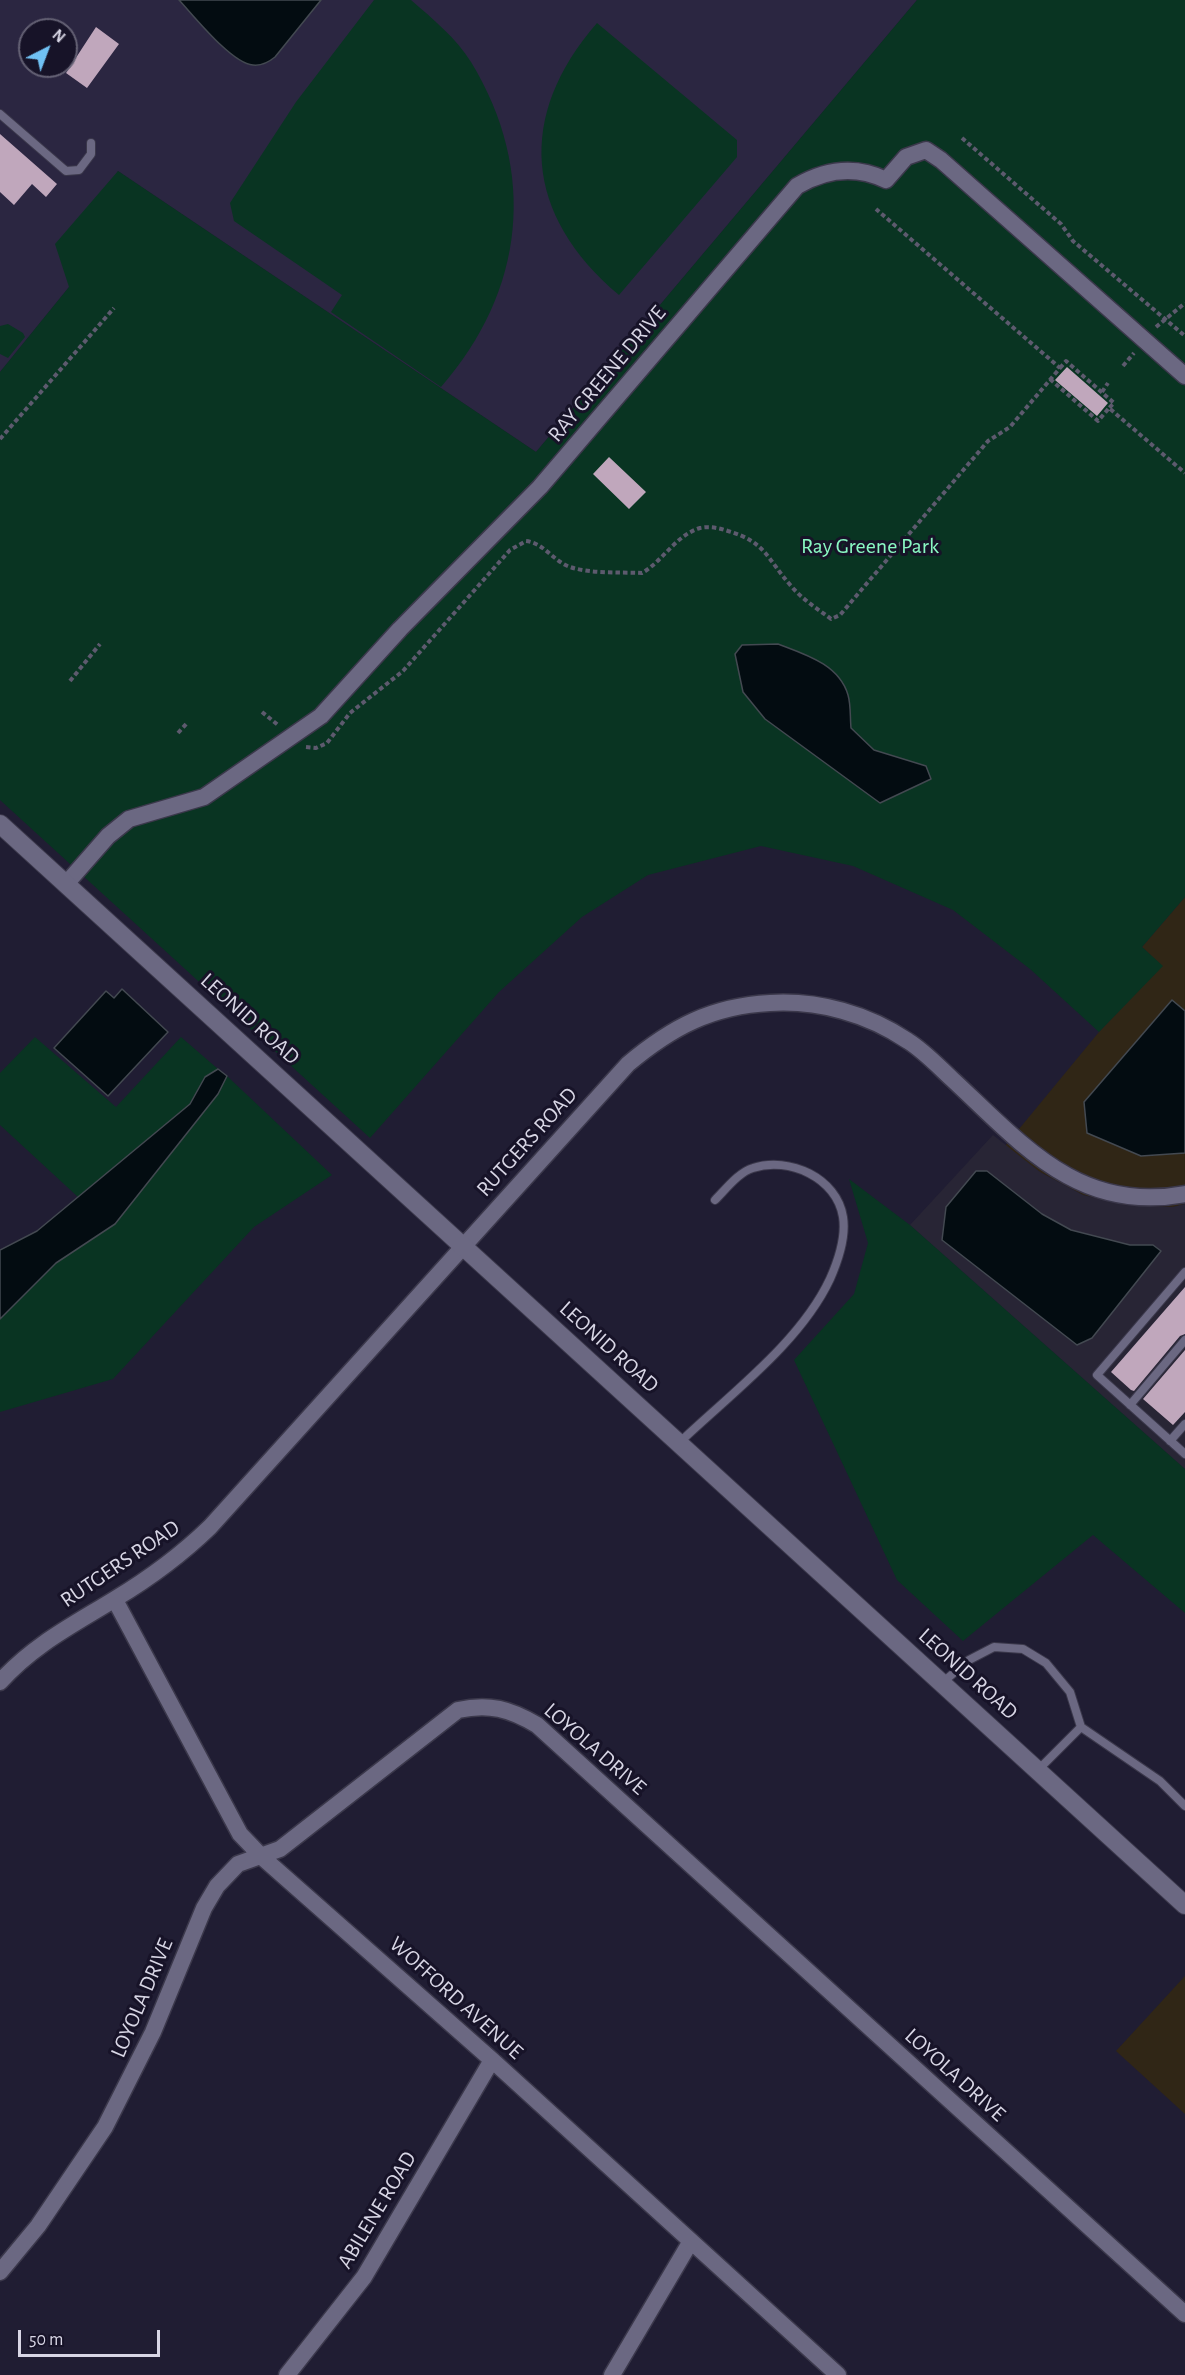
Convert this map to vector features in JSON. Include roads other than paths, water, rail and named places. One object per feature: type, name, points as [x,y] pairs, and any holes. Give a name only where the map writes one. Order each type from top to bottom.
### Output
[{"type":"street","name":"RAY GREENE DRIVE","points":[[66,884],[108,836],[129,819],[204,797],[321,716],[408,621],[540,487],[797,186],[819,173],[835,170],[869,172],[886,180],[906,157],[926,150],[950,168],[1185,376]]},
{"type":"street","name":"LEONID ROAD","points":[[0,824],[1181,1898]]},
{"type":"street","name":"RUTGERS ROAD","points":[[0,1682],[16,1665],[43,1643],[115,1600],[169,1564],[210,1527],[628,1064],[657,1040],[683,1024],[712,1012],[750,1004],[783,1002],[819,1005],[853,1014],[909,1041],[1033,1155],[1059,1173],[1086,1185],[1118,1194],[1151,1197],[1185,1194]]},
{"type":"street","name":"WOFFORD AVENUE","points":[[115,1600],[240,1834],[262,1857],[492,2060],[838,2375]]},
{"type":"street","name":"LOYOLA DRIVE","points":[[0,2272],[38,2226],[105,2127],[153,2032],[204,1908],[217,1886],[238,1864],[280,1849],[458,1710],[479,1705],[500,1707],[537,1725],[1185,2314]]},
{"type":"street","name":"ABILENE ROAD","points":[[287,2375],[370,2268],[492,2060]]},
{"type":"street","points":[[612,2375],[690,2241]]},
{"type":"lane","points":[[0,114],[66,171],[79,170],[91,154],[91,143]]},
{"type":"lane","points":[[679,1443],[793,1333],[814,1307],[825,1287],[841,1246],[843,1217],[834,1196],[815,1175],[783,1164],[753,1168],[733,1181],[715,1200]]},
{"type":"lane","points":[[1185,1272],[1097,1375],[1185,1454]]},
{"type":"lane","points":[[1130,1405],[1185,1340]]},
{"type":"lane","points":[[1170,1441],[1185,1424]]},
{"type":"lane","points":[[942,1683],[969,1660],[994,1647],[1023,1649],[1046,1663],[1070,1692],[1082,1727],[1160,1781],[1185,1806]]},
{"type":"lane","points":[[1038,1770],[1082,1727]]},
{"type":"park label","name":"Ray Greene Park","points":[[870,546]]}]
